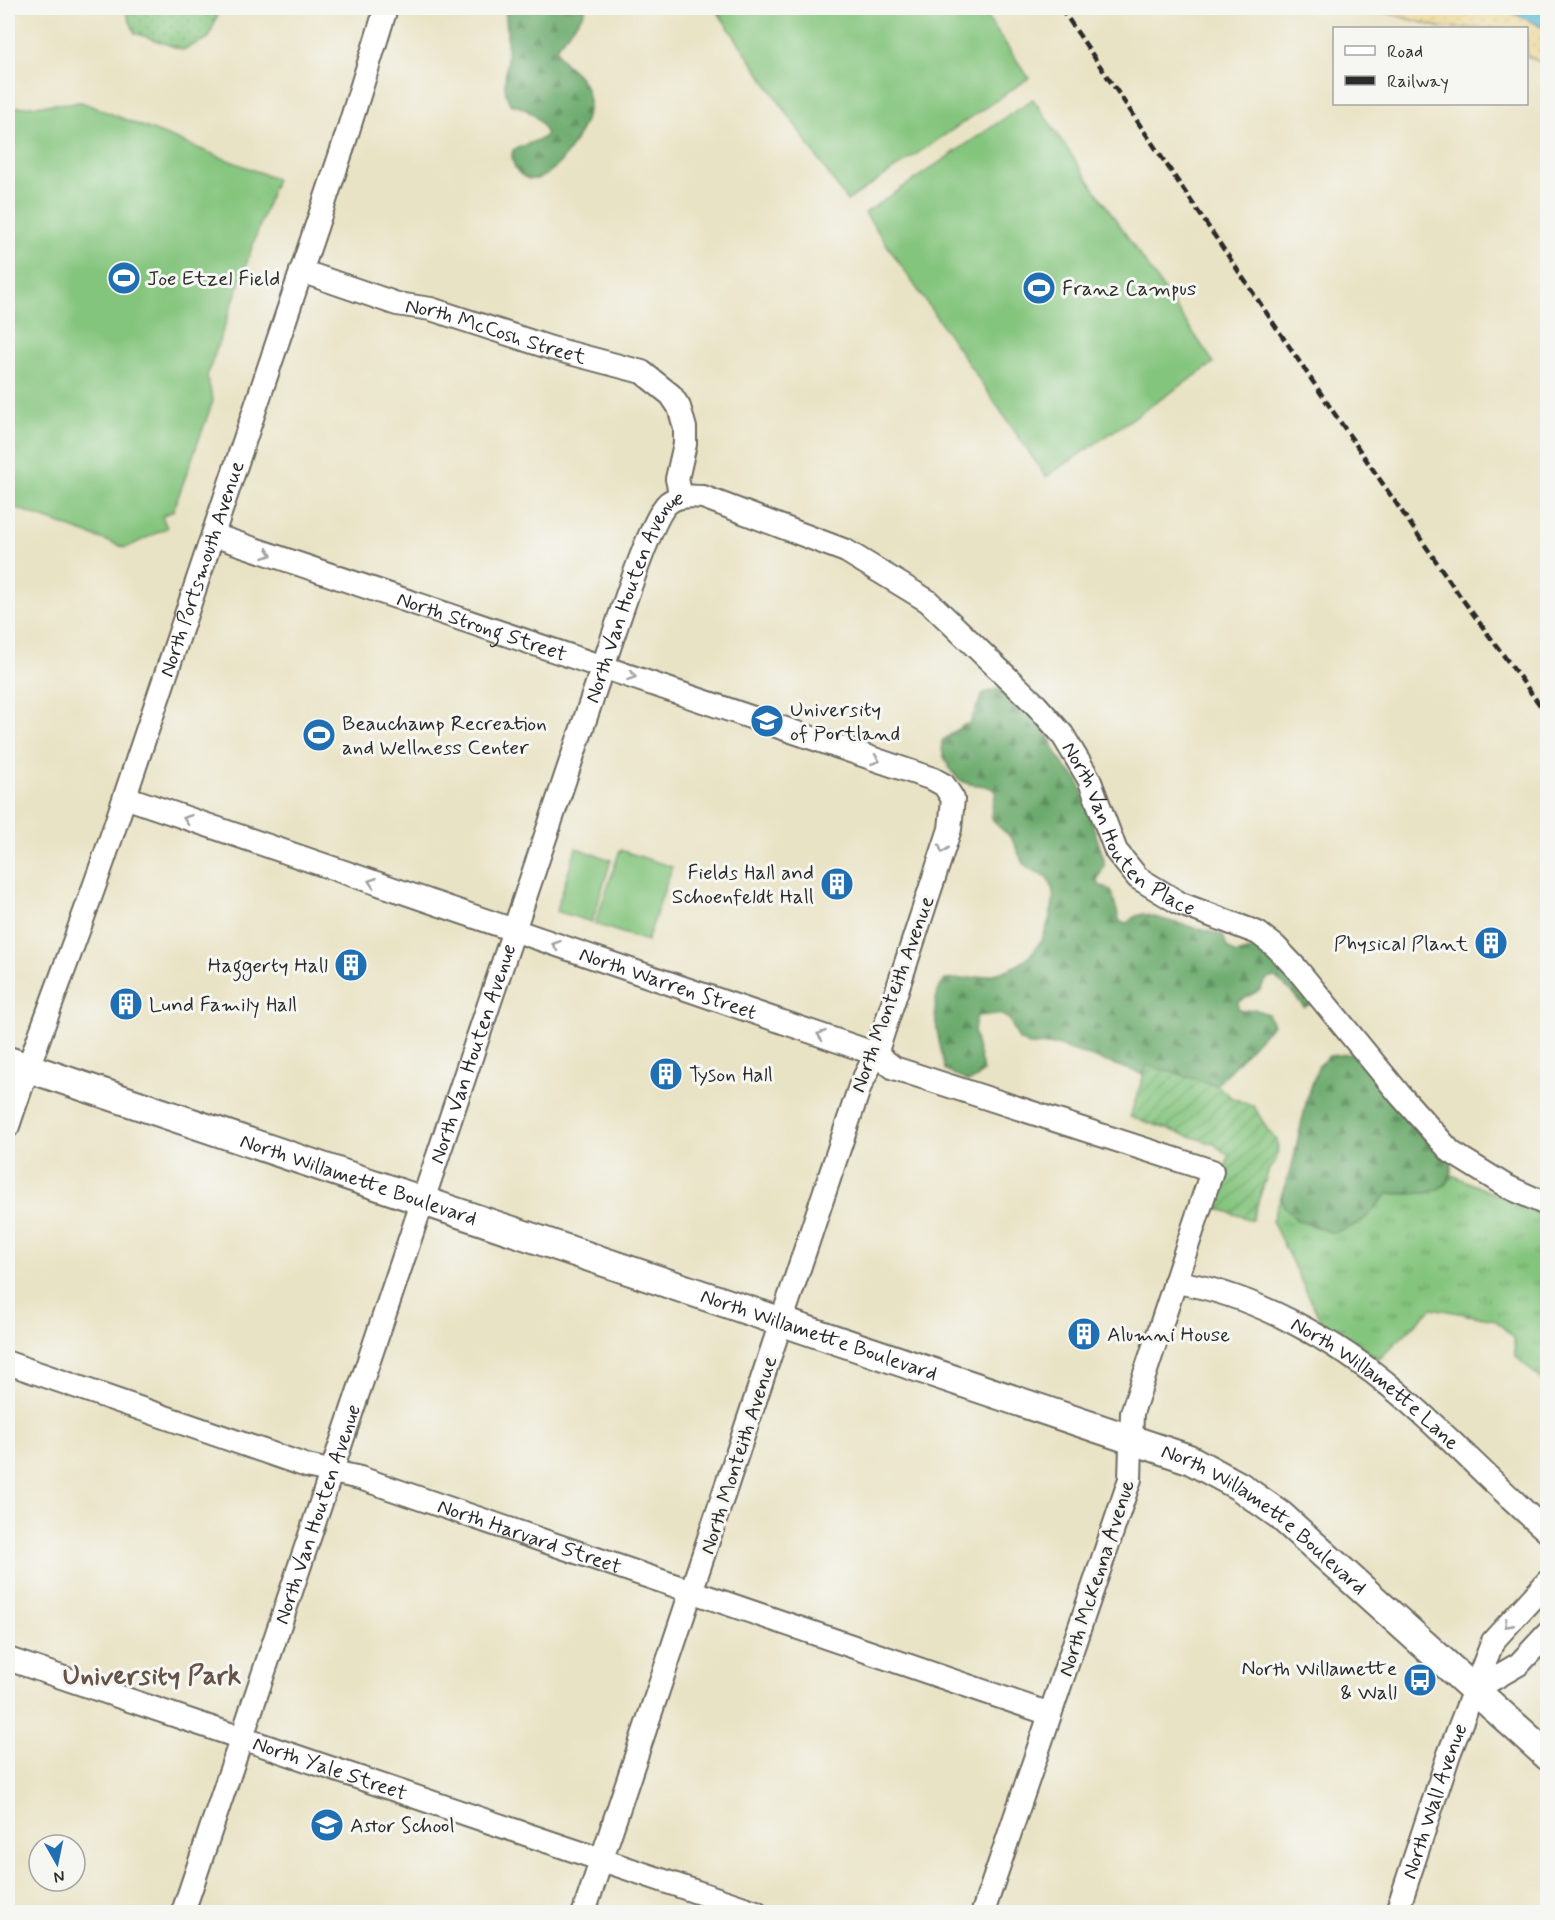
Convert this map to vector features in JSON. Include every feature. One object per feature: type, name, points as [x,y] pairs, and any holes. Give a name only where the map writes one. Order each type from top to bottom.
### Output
[{"type":"main road","name":"North Willamette Boulevard","points":[[18,1064],[1189,1459],[1221,1475],[1260,1500],[1548,1756]]},
{"type":"street","name":"North Portsmouth Avenue","points":[[8,1126],[18,1064],[125,797],[302,271],[386,8]]},
{"type":"street","name":"North McCosh Street","points":[[302,271],[398,304],[431,309],[551,348],[642,372],[671,395],[679,407]]},
{"type":"street","name":"North Van Houten Avenue","points":[[183,1912],[603,666],[648,540],[666,504],[681,497],[677,479],[686,428],[679,407]]},
{"type":"street","name":"North Van Houten Place","points":[[681,497],[703,497],[846,551],[928,601],[1036,705],[1062,734],[1089,779],[1116,850],[1138,878],[1181,904],[1258,933],[1275,946],[1451,1152],[1506,1186],[1548,1204]]},
{"type":"street","name":"North Strong Street","points":[[213,535],[933,780],[951,792]]},
{"type":"street","name":"North Monteith Avenue","points":[[584,1912],[860,1086],[876,1054],[950,829],[954,806],[951,792]]},
{"type":"street","name":"North Warren Street","points":[[125,797],[876,1054],[894,1068],[1212,1171]]},
{"type":"street","name":"North McKenna Avenue","points":[[983,1912],[1130,1479],[1132,1413],[1212,1171]]},
{"type":"street","name":"North Willamette Lane","points":[[1175,1282],[1214,1290],[1266,1309],[1338,1350],[1395,1390],[1548,1532]]},
{"type":"street","name":"North Harvard Street","points":[[8,1363],[307,1466],[360,1478],[1050,1714]]},
{"type":"street","name":"North Wall Avenue","points":[[1396,1912],[1449,1754],[1493,1641],[1548,1581]]},
{"type":"street","points":[[1474,1690],[1519,1664],[1548,1633]]},
{"type":"street","name":"North Yale Street","points":[[8,1659],[756,1912]]},
{"type":"green space","points":[[124,8],[220,8],[209,38],[183,50],[135,33]]},
{"type":"green space","points":[[505,8],[586,8],[556,48],[564,62],[583,82],[589,101],[588,111],[576,140],[566,156],[554,169],[542,177],[530,179],[518,172],[513,161],[513,150],[545,137],[546,133],[536,117],[527,110],[510,104],[507,98]]},
{"type":"green space","points":[[715,8],[981,8],[1029,78],[847,201]]},
{"type":"green space","name":"Franz Campus","points":[[1033,99],[1214,363],[1046,477],[865,213]]},
{"type":"green space","name":"Joe Etzel Field","points":[[81,102],[276,179],[207,376],[213,401],[173,511],[162,516],[167,528],[126,548],[8,505],[8,108]]},
{"type":"green space","points":[[997,689],[1010,692],[1050,737],[1065,767],[1078,780],[1104,859],[1104,866],[1097,881],[1099,885],[1111,890],[1120,922],[1127,923],[1143,914],[1223,935],[1227,947],[1236,954],[1257,948],[1264,949],[1313,1003],[1304,1007],[1290,990],[1274,977],[1266,980],[1260,990],[1238,1002],[1238,1008],[1242,1011],[1254,1009],[1268,1014],[1273,1024],[1206,1096],[1057,1045],[1029,1045],[1019,1040],[1009,1019],[1000,1014],[977,1016],[974,1031],[983,1072],[968,1082],[945,1070],[935,1011],[939,989],[945,980],[995,974],[1023,961],[1034,951],[1042,938],[1053,902],[1049,880],[1026,866],[1011,838],[992,818],[996,791],[959,779],[947,764],[943,752],[942,741],[962,726],[970,723],[983,693]]},
{"type":"green space","points":[[576,848],[611,860],[592,922],[556,911]]},
{"type":"green space","points":[[620,850],[672,867],[647,941],[595,924]]},
{"type":"green space","points":[[1359,1053],[1451,1162],[1451,1174],[1446,1183],[1431,1192],[1388,1193],[1366,1218],[1351,1227],[1333,1233],[1297,1220],[1284,1207],[1281,1196],[1293,1162],[1307,1098],[1319,1065],[1329,1056]]},
{"type":"green space","points":[[1147,1065],[1218,1086],[1232,1098],[1254,1106],[1267,1129],[1277,1140],[1278,1152],[1275,1163],[1269,1169],[1252,1220],[1213,1207],[1229,1156],[1214,1144],[1130,1117]]},
{"type":"green space","points":[[1452,1175],[1547,1217],[1547,1384],[1515,1356],[1514,1338],[1495,1320],[1432,1308],[1379,1359],[1324,1328],[1272,1221],[1281,1196],[1284,1207],[1366,1218],[1387,1193],[1413,1194],[1446,1185]]},
{"type":"sand","points":[[1369,8],[1503,8],[1547,29],[1547,75],[1540,62],[1528,56],[1528,27],[1438,27]]},
{"type":"water","points":[[1503,8],[1547,8],[1547,29]]},
{"type":"railway","points":[[1061,8],[1332,410],[1460,596],[1548,716]]},
{"type":"place","name":"Joe Etzel Field","points":[[124,278]]},
{"type":"place","name":"Franz Campus","points":[[1039,288]]},
{"type":"place","name":"University of Portland","points":[[767,721]]},
{"type":"place","name":"Beauchamp Recreation and Wellness Center","points":[[319,735]]},
{"type":"place","name":"Fields Hall and Schoenfeldt Hall","points":[[837,884]]},
{"type":"place","name":"Physical Plant","points":[[1491,943]]},
{"type":"place","name":"Haggerty Hall","points":[[351,965]]},
{"type":"place","name":"Lund Family Hall","points":[[126,1004]]},
{"type":"place","name":"Tyson Hall","points":[[666,1074]]},
{"type":"place","name":"Alumni House","points":[[1084,1334]]},
{"type":"place","name":"North Willamette & Wall","points":[[1420,1680]]},
{"type":"place","name":"Astor School","points":[[327,1825]]},
{"type":"district","name":"University Park","points":[[152,1675]]}]
